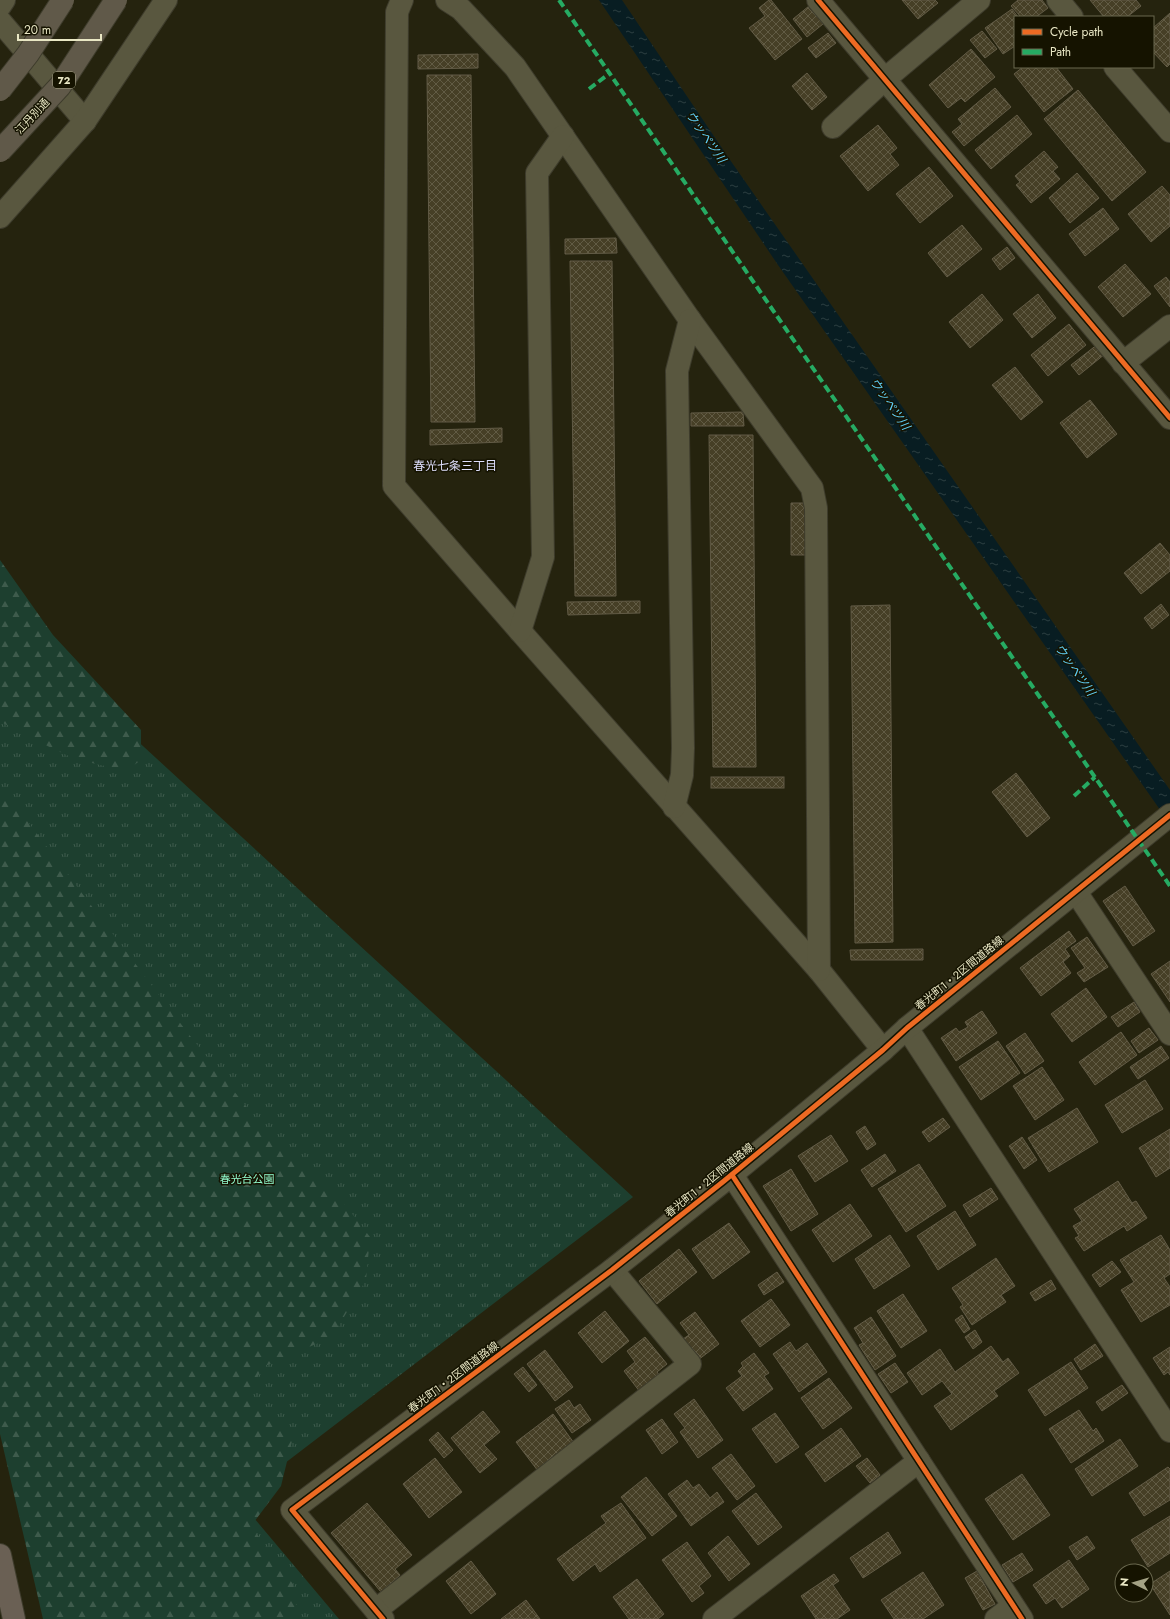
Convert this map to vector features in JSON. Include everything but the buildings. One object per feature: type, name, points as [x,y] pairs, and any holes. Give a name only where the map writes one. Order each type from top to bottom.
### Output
[{"type":"highway","points":[[0,1555],[14,1619]]},
{"type":"main road","points":[[0,90],[28,54],[63,0]]},
{"type":"main road","name":"江丹別通","points":[[0,151],[60,86],[116,0]]},
{"type":"street","points":[[0,6],[4,0]]},
{"type":"street","points":[[0,217],[85,121],[166,0]]},
{"type":"street","points":[[402,0],[397,12],[394,486],[674,807],[819,970],[883,1050]]},
{"type":"street","points":[[447,0],[460,9],[515,67],[690,320],[812,488],[816,508],[819,970]]},
{"type":"street","points":[[818,0],[1170,418]]},
{"type":"street","points":[[833,127],[885,79],[979,0]]},
{"type":"street","points":[[1058,0],[1071,16]]},
{"type":"street","points":[[0,21],[85,121]]},
{"type":"street","points":[[1116,68],[1170,131]]},
{"type":"street","points":[[520,631],[543,557],[537,173],[563,136]]},
{"type":"street","points":[[674,807],[682,775],[683,748],[677,370],[690,320]]},
{"type":"street","points":[[1123,363],[1170,326]]},
{"type":"street","name":"春光町1・2区間道路線","points":[[380,1615],[292,1510],[612,1270],[732,1175],[883,1050],[907,1028],[1170,816]]},
{"type":"street","points":[[1076,892],[1170,1034]]},
{"type":"street","points":[[907,1028],[1170,1430]]},
{"type":"street","points":[[732,1175],[1018,1612],[996,1619]]},
{"type":"street","points":[[380,1615],[690,1364],[612,1270]]},
{"type":"street","points":[[714,1619],[919,1461]]},
{"type":"green space","points":[[0,560],[53,635],[141,730],[141,760],[126,771],[75,759],[20,733],[0,721]]},
{"type":"green space","name":"春光台公園","points":[[0,600],[18,631],[633,1197],[238,1499],[339,1619],[64,1619],[0,1213]]},
{"type":"green space","points":[[0,785],[187,1032],[275,1143],[328,1183],[370,1237],[366,1280],[332,1337],[263,1367],[248,1394],[262,1411],[293,1437],[281,1486],[251,1526],[293,1584],[298,1619],[43,1619],[0,1434]]},
{"type":"water","name":"ウッペツ川","points":[[599,0],[622,0],[728,157],[1170,790],[1170,824],[778,265]]},
{"type":"marked path","points":[[559,0],[1170,886]]},
{"type":"marked path","points":[[589,89],[610,73]]},
{"type":"marked path","points":[[1074,796],[1095,777]]},
{"type":"cycle path","points":[[818,0],[1170,418]]},
{"type":"cycle path","points":[[383,1619],[292,1510],[612,1270],[724,1181],[883,1050],[907,1028],[1170,815]]},
{"type":"cycle path","points":[[732,1175],[1022,1619]]},
{"type":"district","name":"春光七条三丁目","points":[[455,466]]}]
